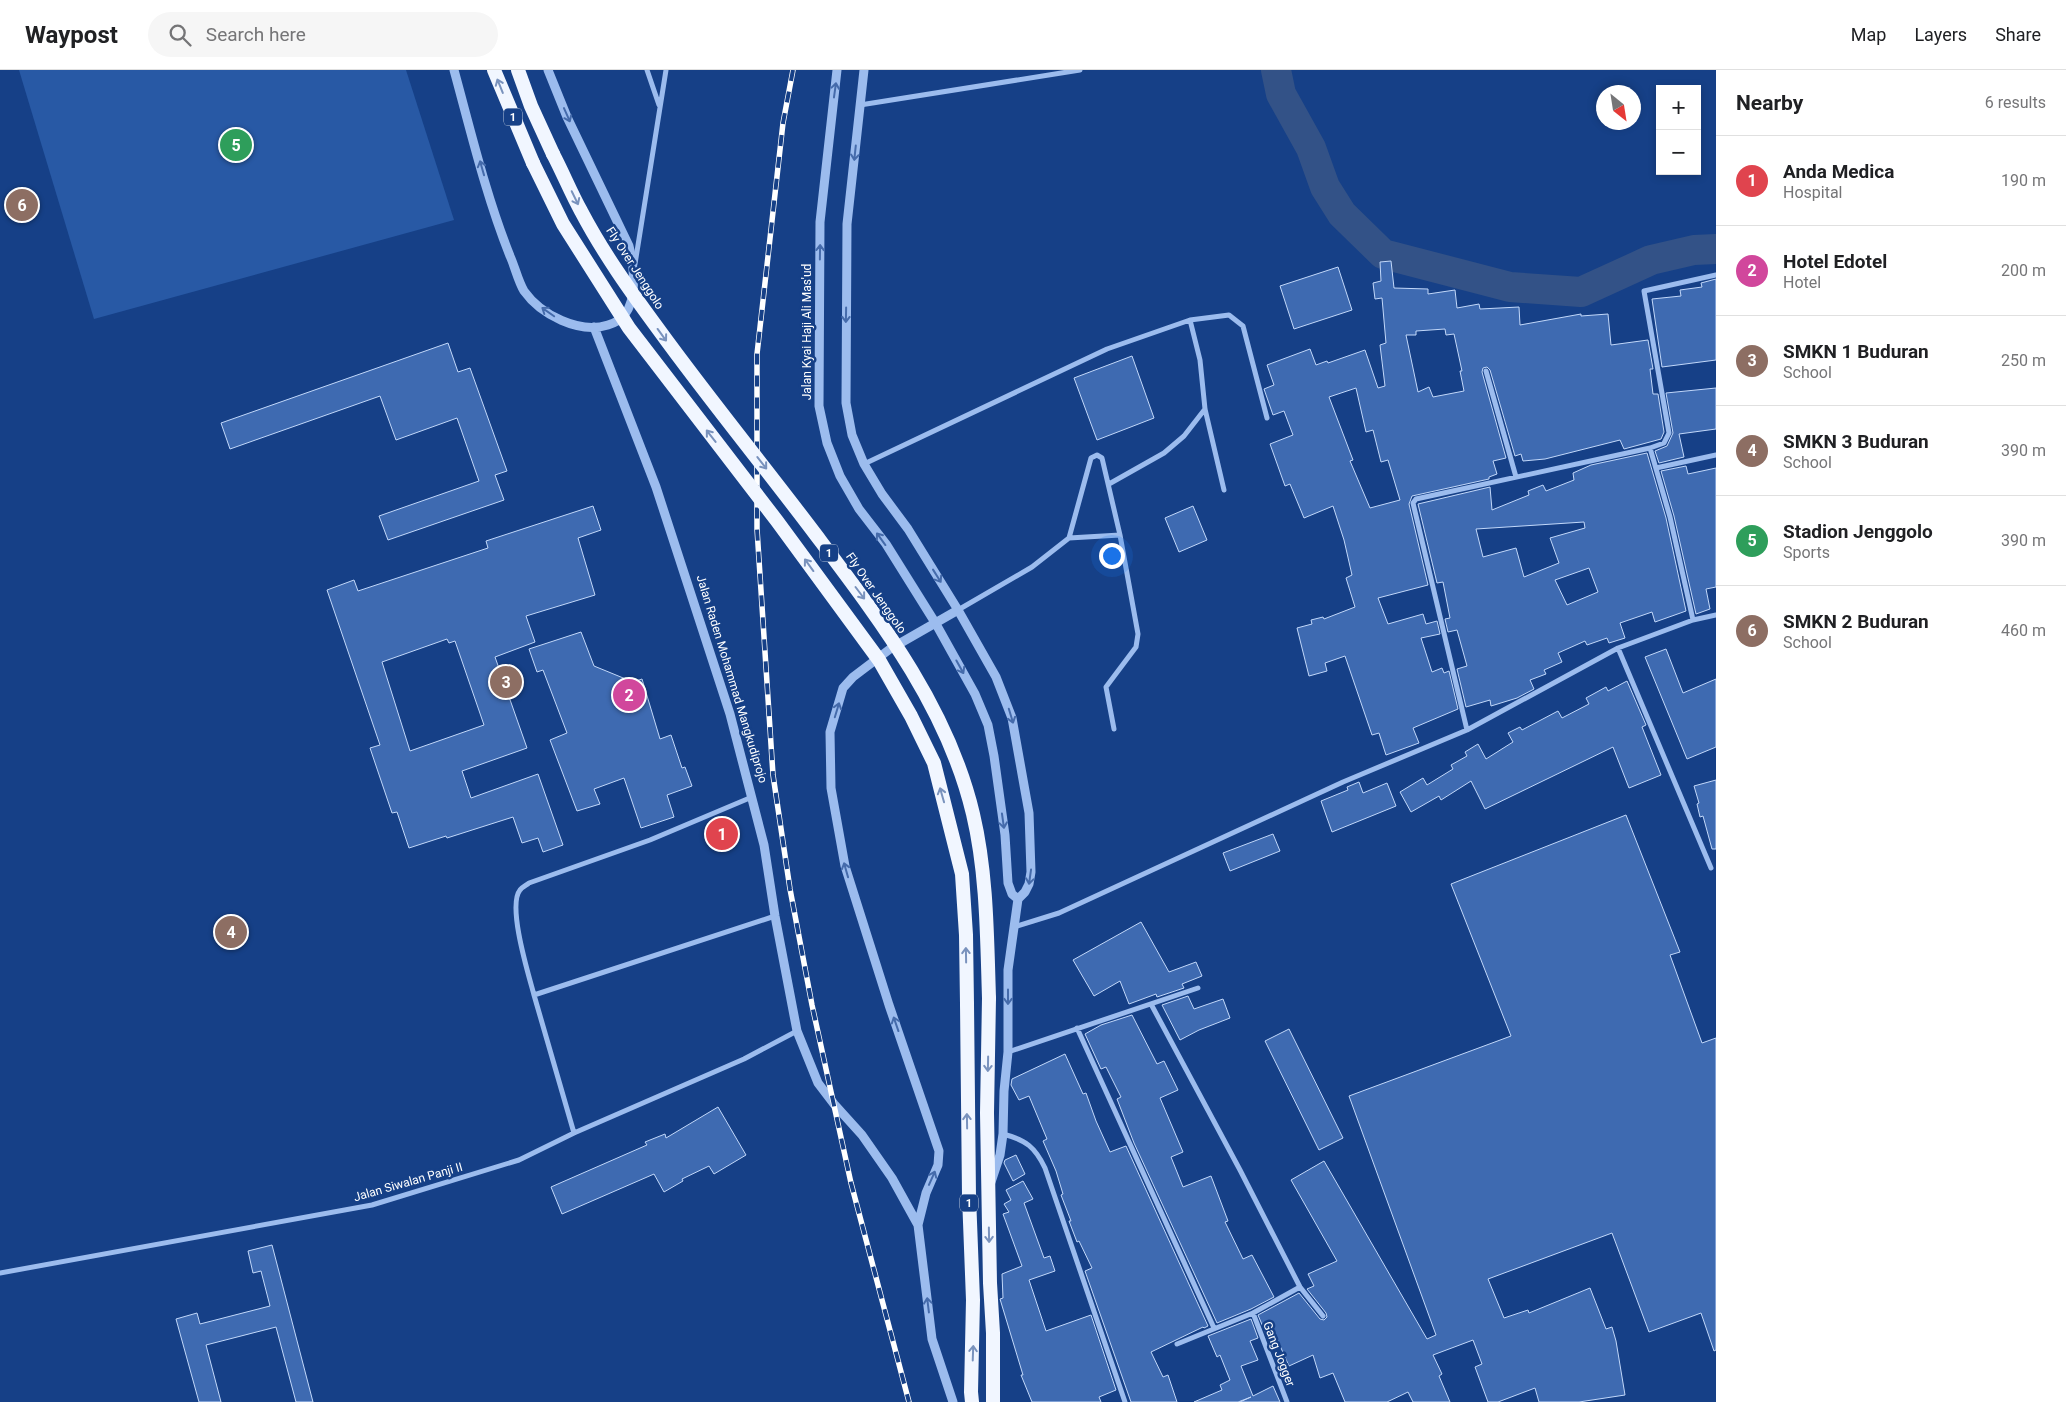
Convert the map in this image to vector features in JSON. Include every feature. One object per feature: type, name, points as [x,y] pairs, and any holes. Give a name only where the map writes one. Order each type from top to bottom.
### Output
[{"type":"highway","name":"1","points":[[494,70],[533,163],[563,224],[629,328],[777,521],[880,660],[934,763],[962,874],[966,935],[968,1187],[973,1300],[972,1402]]},
{"type":"highway","name":"Fly Over Jenggolo","points":[[518,70],[531,106],[582,212],[635,298],[882,623],[932,708],[956,761],[973,814],[981,865],[987,934],[989,1186]]},
{"type":"highway","name":"1","points":[[989,1186],[990,1283],[994,1333],[993,1402]]},
{"type":"street","points":[[454,70],[498,226],[524,291],[548,314],[567,323],[594,328],[617,322],[624,316],[629,306],[666,70]]},
{"type":"street","points":[[548,70],[567,117],[629,246],[634,267]]},
{"type":"street","points":[[647,70],[659,106]]},
{"type":"street","name":"Jalan Kyai Haji Ali Mas'ud","points":[[838,70],[820,222],[819,406],[827,443],[840,476],[859,509],[886,544],[936,624]]},
{"type":"street","points":[[864,70],[847,224],[846,403],[852,435],[864,464],[882,494],[908,529],[958,610],[996,677],[1012,718],[1029,813],[1030,884],[1018,899],[1013,927],[1008,970],[1008,1052],[1004,1091],[1003,1134],[998,1163],[989,1186]]},
{"type":"street","points":[[860,105],[1080,70]]},
{"type":"street","points":[[1467,730],[1413,503],[1416,499],[1650,448],[1664,443],[1669,433],[1644,291],[1716,275]]},
{"type":"street","points":[[864,464],[1107,349],[1190,320],[1229,315],[1243,326],[1267,418]]},
{"type":"street","points":[[1190,320],[1200,360],[1205,409],[1224,490]]},
{"type":"street","name":"Jalan Raden Mohammad Mangkudiprojo","points":[[594,328],[656,487],[730,714],[764,845],[775,916],[797,1031],[818,1083],[862,1135],[892,1178],[918,1225]]},
{"type":"street","points":[[1486,371],[1516,477]]},
{"type":"street","points":[[1109,484],[1164,453],[1184,436],[1205,409]]},
{"type":"street","points":[[1650,448],[1680,554],[1693,620]]},
{"type":"street","points":[[1656,468],[1716,454]]},
{"type":"street","points":[[1069,538],[1091,458],[1097,455],[1102,458],[1109,484],[1138,640],[1136,647],[1106,687],[1114,729]]},
{"type":"street","points":[[958,610],[1032,567],[1069,538],[1120,535]]},
{"type":"street","name":"Jalan Raden Mohammad Mangkudiprojo","points":[[953,1402],[932,1339],[918,1225],[926,1193],[938,1165],[939,1151],[934,1130],[889,1005],[844,866],[831,788],[830,732],[843,688],[853,677],[890,649],[958,610]]},
{"type":"street","points":[[1013,927],[1059,913],[1343,782],[1467,730],[1618,648],[1693,620],[1716,615]]},
{"type":"street","points":[[936,624],[975,694],[988,725],[1005,835],[1008,883],[1012,894],[1018,899]]},
{"type":"street","points":[[1618,648],[1711,868]]},
{"type":"street","points":[[574,1133],[524,961],[517,917],[516,899],[520,890],[530,883],[650,840],[753,797]]},
{"type":"street","points":[[534,995],[775,916]]},
{"type":"street","points":[[1008,1052],[1198,988]]},
{"type":"street","points":[[1151,1004],[1300,1287],[1323,1316]]},
{"type":"street","points":[[1078,1028],[1214,1328]]},
{"type":"street","name":"Jalan Siwalan Panji II","points":[[0,1273],[372,1205],[519,1160],[574,1133],[744,1059],[797,1031]]},
{"type":"street","points":[[1003,1134],[1018,1137],[1027,1143],[1036,1151],[1045,1168],[1125,1402]]},
{"type":"street","points":[[1177,1344],[1253,1312],[1300,1287]]},
{"type":"street","name":"Gang Jogger","points":[[1253,1312],[1287,1402]]},
{"type":"shaded area","points":[[19,70],[406,70],[454,220],[94,319]]},
{"type":"building","points":[[1391,261],[1394,288],[1428,289],[1428,294],[1455,290],[1457,308],[1479,304],[1480,309],[1519,307],[1520,325],[1581,314],[1581,316],[1608,314],[1611,345],[1648,340],[1653,369],[1650,369],[1653,394],[1658,394],[1664,432],[1661,439],[1624,449],[1620,440],[1545,459],[1523,461],[1521,454],[1515,456],[1490,370],[1487,367],[1483,368],[1482,372],[1506,458],[1493,461],[1497,474],[1489,477],[1489,479],[1412,496],[1409,504],[1428,585],[1378,598],[1388,624],[1423,614],[1426,624],[1437,621],[1440,634],[1421,638],[1432,672],[1442,668],[1444,673],[1449,671],[1458,709],[1413,728],[1419,743],[1386,755],[1379,733],[1372,735],[1345,656],[1325,663],[1327,671],[1309,676],[1297,628],[1312,624],[1311,620],[1323,617],[1324,619],[1355,607],[1346,578],[1352,575],[1344,540],[1333,506],[1304,518],[1290,484],[1285,486],[1270,444],[1293,435],[1284,411],[1273,415],[1264,389],[1274,385],[1267,365],[1310,349],[1316,365],[1327,361],[1328,363],[1365,350],[1378,388],[1385,386],[1380,345],[1386,343],[1382,298],[1375,299],[1373,283],[1381,281],[1380,262]],"holes":[[[1445,329],[1446,335],[1454,334],[1464,391],[1433,397],[1429,387],[1418,392],[1406,335],[1416,335],[1416,331]],[[1356,388],[1366,432],[1373,430],[1381,462],[1388,460],[1400,500],[1370,508],[1350,461],[1353,460],[1329,397]]]},
{"type":"building","points":[[1338,267],[1352,310],[1294,329],[1280,286]]},
{"type":"building","points":[[1716,279],[1716,360],[1662,367],[1652,299],[1681,296],[1680,290],[1702,287],[1701,283]]},
{"type":"building","points":[[448,343],[458,372],[470,368],[507,471],[495,475],[504,500],[388,540],[379,516],[479,481],[457,418],[396,440],[380,396],[230,449],[221,423]]},
{"type":"building","points":[[1132,356],[1154,418],[1097,440],[1074,378]]},
{"type":"building","points":[[1716,388],[1716,429],[1679,434],[1684,457],[1659,463],[1655,451],[1667,446],[1673,433],[1666,393]]},
{"type":"building","points":[[1647,453],[1666,518],[1686,611],[1655,622],[1652,612],[1620,623],[1625,638],[1609,643],[1607,638],[1587,645],[1585,641],[1558,653],[1562,662],[1544,670],[1546,674],[1530,680],[1534,689],[1517,698],[1491,706],[1490,700],[1466,707],[1457,669],[1467,666],[1457,630],[1448,632],[1445,619],[1450,618],[1443,582],[1437,583],[1418,504],[1490,487],[1492,510],[1529,495],[1528,491],[1543,485],[1546,491],[1574,480],[1573,473],[1591,465]],"holes":[[[1584,522],[1585,528],[1550,538],[1559,563],[1524,577],[1516,548],[1483,557],[1476,529]],[[1589,568],[1598,592],[1567,605],[1555,580]]]},
{"type":"building","points":[[1686,466],[1688,474],[1716,468],[1716,587],[1706,589],[1710,609],[1696,614],[1674,516],[1661,471]]},
{"type":"building","points":[[593,506],[601,530],[578,538],[595,595],[526,616],[535,642],[495,657],[527,748],[462,771],[471,798],[538,774],[563,845],[543,852],[538,838],[522,843],[513,817],[409,848],[397,812],[392,813],[370,748],[380,745],[327,590],[354,580],[358,591],[488,548],[486,541]],"holes":[[[447,639],[449,643],[455,641],[484,725],[410,751],[382,662]]]},
{"type":"building","points":[[1193,506],[1207,540],[1179,552],[1165,518]]},
{"type":"building","points":[[581,632],[594,666],[633,682],[642,679],[660,739],[671,735],[682,768],[685,767],[692,786],[667,795],[674,817],[641,828],[624,778],[594,789],[600,804],[577,811],[550,740],[567,733],[543,670],[537,672],[529,649]]},
{"type":"building","points":[[1666,649],[1683,693],[1716,679],[1716,747],[1687,759],[1645,657]]},
{"type":"building","points":[[1627,681],[1646,725],[1642,727],[1661,775],[1629,788],[1613,747],[1485,809],[1471,781],[1441,800],[1439,796],[1411,812],[1400,792],[1423,778],[1427,785],[1453,769],[1451,765],[1467,756],[1465,752],[1478,744],[1486,759],[1513,742],[1508,733],[1520,727],[1522,730],[1558,711],[1562,718],[1589,704],[1586,698],[1606,687],[1608,691]]},
{"type":"building","points":[[1716,780],[1716,849],[1712,849],[1703,816],[1700,817],[1697,804],[1699,803],[1694,786]]},
{"type":"building","points":[[1359,782],[1363,793],[1387,783],[1396,806],[1332,832],[1321,801],[1348,790],[1347,787]]},
{"type":"building","points":[[1626,815],[1680,952],[1670,955],[1702,1043],[1716,1038],[1716,1350],[1714,1351],[1701,1313],[1649,1332],[1612,1233],[1488,1279],[1504,1318],[1528,1310],[1529,1313],[1590,1288],[1606,1329],[1612,1327],[1625,1395],[1579,1402],[1539,1402],[1535,1388],[1498,1402],[1488,1402],[1475,1367],[1482,1364],[1473,1340],[1433,1355],[1442,1374],[1439,1376],[1450,1402],[1413,1402],[1408,1392],[1387,1402],[1345,1402],[1333,1373],[1320,1378],[1313,1355],[1289,1366],[1273,1330],[1266,1334],[1258,1315],[1299,1293],[1320,1319],[1324,1320],[1327,1317],[1326,1313],[1307,1289],[1314,1286],[1308,1274],[1337,1261],[1291,1180],[1324,1161],[1427,1339],[1436,1335],[1349,1096],[1511,1036],[1451,884]]},
{"type":"building","points":[[1273,834],[1280,851],[1230,871],[1223,853]]},
{"type":"building","points":[[1141,922],[1169,972],[1196,962],[1202,976],[1182,984],[1184,988],[1157,997],[1156,994],[1129,1004],[1120,981],[1094,996],[1073,960]]},
{"type":"building","points":[[1188,996],[1194,1009],[1223,999],[1230,1018],[1199,1030],[1180,1040],[1162,1005]]},
{"type":"building","points":[[1132,1015],[1157,1064],[1164,1061],[1178,1090],[1160,1098],[1183,1152],[1171,1157],[1183,1187],[1211,1176],[1228,1221],[1225,1222],[1243,1259],[1252,1255],[1274,1297],[1217,1323],[1134,1143],[1117,1099],[1121,1097],[1106,1067],[1101,1069],[1085,1034],[1101,1025]]},
{"type":"building","points":[[1289,1029],[1343,1138],[1319,1150],[1265,1041]]},
{"type":"building","points":[[1065,1054],[1083,1094],[1086,1093],[1110,1152],[1126,1146],[1208,1326],[1151,1352],[1163,1377],[1168,1375],[1177,1402],[1131,1402],[1085,1271],[1092,1268],[1079,1241],[1077,1242],[1061,1195],[1063,1194],[1056,1171],[1043,1141],[1047,1139],[1029,1096],[1019,1100],[1011,1085],[1012,1079]]},
{"type":"building","points":[[718,1107],[746,1155],[714,1174],[709,1166],[682,1179],[683,1181],[664,1192],[654,1174],[562,1214],[551,1187],[647,1145],[645,1142],[665,1134],[666,1138]]},
{"type":"building","points":[[1016,1155],[1025,1174],[1013,1181],[1004,1163],[1005,1160]]},
{"type":"building","points":[[1023,1181],[1033,1199],[1024,1203],[1044,1258],[1050,1256],[1055,1271],[1029,1280],[1046,1331],[1091,1315],[1116,1390],[1099,1397],[1101,1402],[1032,1402],[1021,1375],[1023,1375],[1000,1299],[1003,1298],[1002,1274],[1022,1266],[1003,1214],[1009,1212],[1004,1204],[1011,1200],[1006,1190]]},
{"type":"building","points":[[272,1245],[313,1402],[296,1402],[276,1327],[206,1345],[221,1402],[199,1402],[176,1319],[197,1313],[200,1324],[270,1306],[261,1271],[253,1273],[248,1251]]},
{"type":"building","points":[[1251,1319],[1258,1338],[1250,1341],[1258,1360],[1241,1366],[1253,1396],[1273,1386],[1280,1402],[1240,1402],[1251,1397],[1238,1402],[1194,1402],[1222,1390],[1220,1385],[1230,1380],[1220,1355],[1217,1357],[1208,1336]]},
{"type":"waterway","points":[[1276,70],[1281,94],[1311,148],[1325,187],[1342,214],[1383,254],[1510,287],[1581,292],[1651,260],[1694,250],[1716,249]]},
{"type":"railway","points":[[793,70],[783,123],[757,354],[757,529],[773,775],[790,889],[812,1005],[851,1183],[909,1402]]},
{"type":"place","name":"Stadion Jenggolo","points":[[236,145]]},
{"type":"place","name":"SMKN 2 Buduran","points":[[22,205]]},
{"type":"place","name":"SMKN 1 Buduran","points":[[506,682]]},
{"type":"place","name":"Hotel Edotel","points":[[629,695]]},
{"type":"place","name":"Anda Medica","points":[[722,834]]},
{"type":"place","name":"SMKN 3 Buduran","points":[[231,932]]}]
